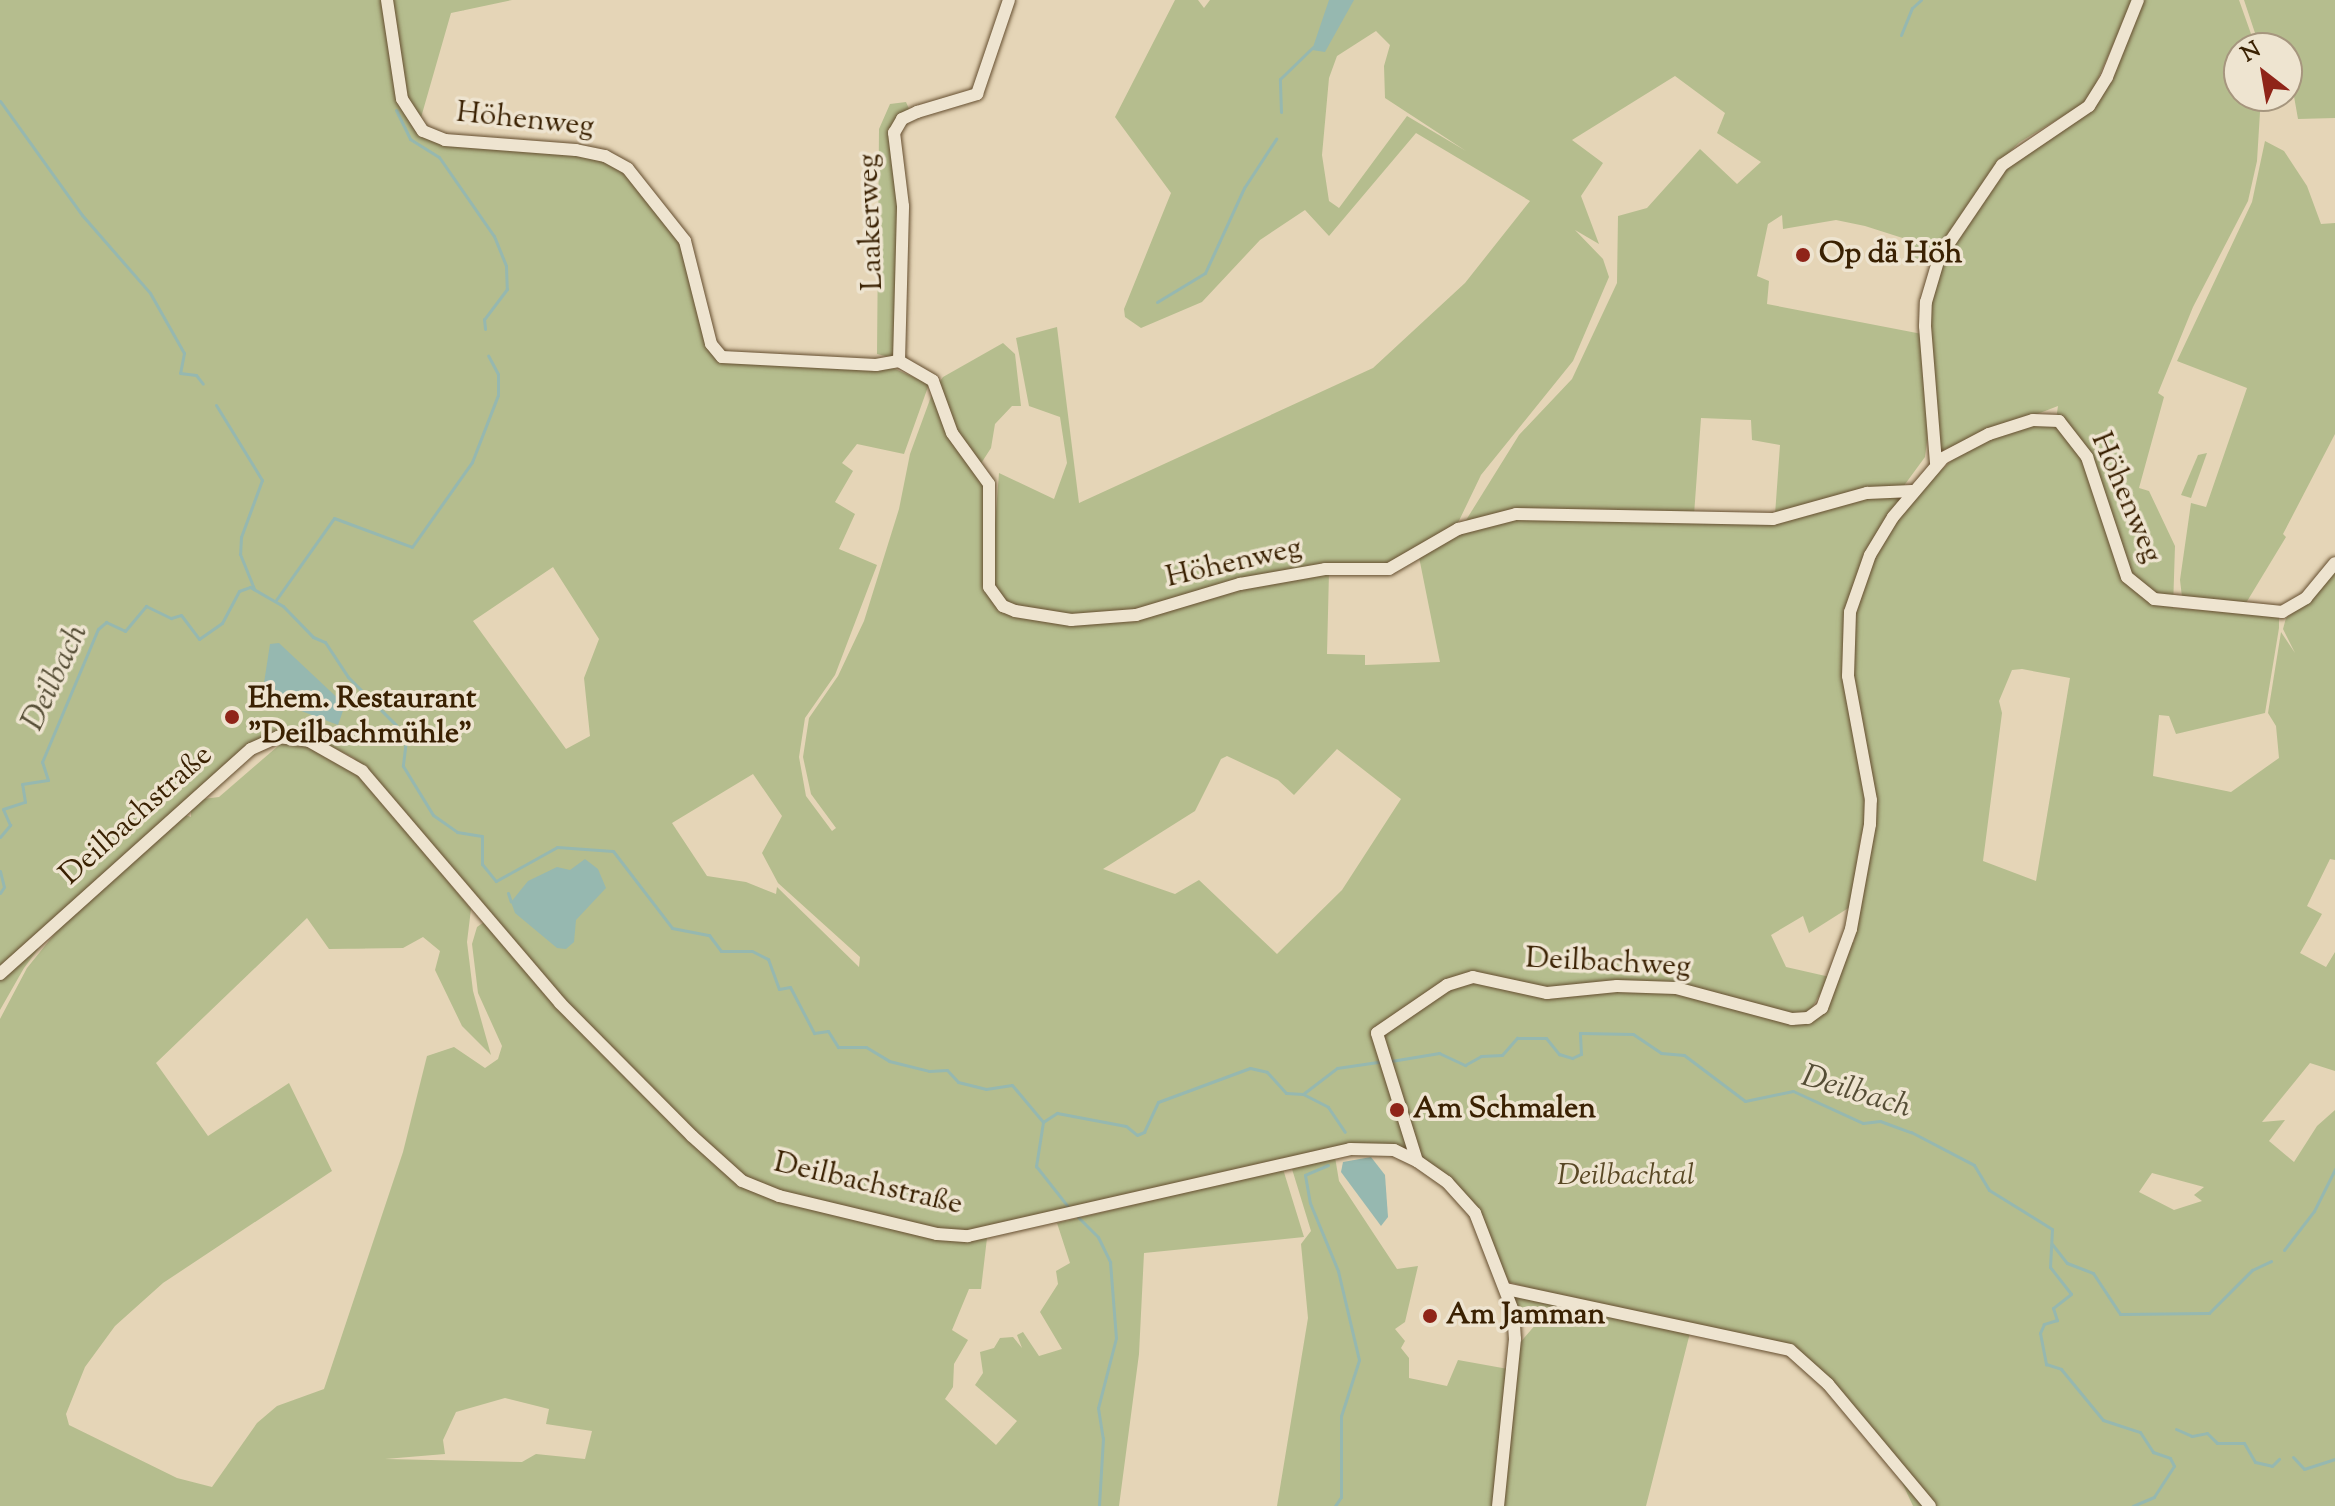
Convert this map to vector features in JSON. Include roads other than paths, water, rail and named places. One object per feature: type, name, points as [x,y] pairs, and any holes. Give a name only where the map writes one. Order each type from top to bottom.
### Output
[{"type":"street","name":"Höhenweg","points":[[387,0],[402,99],[423,131],[445,140],[576,150],[605,156],[628,169],[685,241],[711,344],[722,357],[876,365],[899,361],[933,381],[952,433],[989,484],[987,571],[993,597],[1015,611],[1071,620],[1136,615],[1213,589],[1325,569],[1389,569],[1458,529],[1516,514],[1773,519],[1867,493],[1912,491],[1936,463],[1989,434],[2033,420],[2059,421],[2087,457],[2127,577],[2154,599],[2282,612],[2306,598],[2335,563]]},
{"type":"street","name":"Laakerweg","points":[[899,361],[903,206],[894,133],[902,119],[977,94],[1009,0]]},
{"type":"street","points":[[1936,463],[1925,326],[1926,302],[1939,258],[2002,165],[2089,106],[2107,77],[2138,0]]},
{"type":"street","name":"Deilbachweg","points":[[1417,1161],[1377,1033],[1434,992],[1473,977],[1547,993],[1617,986],[1676,988],[1792,1019],[1808,1018],[1822,1008],[1851,929],[1870,824],[1871,800],[1848,676],[1850,612],[1870,555],[1912,491]]},
{"type":"street","name":"Deilbachstraße","points":[[0,974],[251,749],[278,737],[294,737],[339,754],[362,771],[560,1003],[692,1136],[742,1181],[779,1196],[937,1234],[968,1236],[1350,1149],[1394,1150],[1417,1161],[1447,1182],[1475,1213],[1506,1289],[1515,1339],[1498,1506]]},
{"type":"street","points":[[1506,1289],[1790,1350],[1828,1384],[1930,1506]]},
{"type":"water","points":[[1329,0],[1354,0],[1325,52],[1312,50]]},
{"type":"water","points":[[279,643],[345,705],[338,725],[262,696],[270,644]]},
{"type":"water","points":[[585,859],[598,869],[606,888],[576,920],[574,942],[566,949],[557,948],[515,913],[511,902],[528,881],[557,867],[570,870]]},
{"type":"water","points":[[1371,1157],[1385,1175],[1388,1217],[1381,1226],[1341,1172],[1343,1162]]},
{"type":"waterway","points":[[1901,35],[1912,8],[1921,0]]},
{"type":"waterway","points":[[1281,112],[1280,79],[1313,47]]},
{"type":"waterway","points":[[0,101],[82,215],[150,293],[184,353],[180,373],[196,375],[203,384]]},
{"type":"waterway","points":[[396,110],[410,139],[439,157],[494,236],[506,266],[507,289],[484,319],[485,329]]},
{"type":"waterway","points":[[1157,302],[1205,273],[1244,188],[1276,139]]},
{"type":"waterway","points":[[276,600],[334,518],[412,547],[472,462],[498,395],[498,374],[488,355]]},
{"type":"waterway","points":[[216,405],[262,480],[241,537],[240,554],[254,588]]},
{"type":"waterway","name":"Deilbach","points":[[0,837],[10,825],[3,809],[25,802],[22,784],[48,780],[42,762],[98,629],[106,622],[125,631],[146,606],[171,618],[181,615],[199,639],[222,623],[239,591],[250,587],[283,606],[313,637],[325,642],[348,677],[396,725],[406,740],[403,766],[433,815],[457,832],[482,836],[482,864],[496,881],[557,847],[613,851],[672,928],[709,935],[721,951],[752,951],[768,959],[779,989],[790,987],[814,1033],[828,1031],[838,1047],[866,1047],[889,1061],[929,1071],[947,1070],[958,1082],[986,1089],[1012,1085],[1043,1122],[1057,1113],[1126,1126],[1137,1135],[1144,1132],[1158,1102],[1250,1068],[1267,1072],[1286,1093],[1303,1094],[1337,1068],[1384,1061]]},
{"type":"waterway","name":"Deilbach","points":[[0,871],[4,887],[0,893]]},
{"type":"waterway","name":"Deilbach","points":[[508,893],[511,902]]},
{"type":"waterway","name":"Deilbach","points":[[1391,1061],[1439,1053],[1465,1065],[1481,1056],[1502,1055],[1517,1038],[1546,1038],[1559,1054],[1572,1058],[1581,1054],[1580,1033],[1633,1034],[1661,1053],[1684,1055],[1745,1101],[1793,1091],[1863,1123],[1880,1121],[1911,1132],[1974,1165],[1989,1190],[2052,1229],[2050,1267],[2071,1294],[2053,1308],[2057,1320],[2044,1324],[2040,1333],[2046,1364],[2061,1369],[2103,1420],[2140,1432],[2153,1452],[2170,1458],[2174,1466],[2154,1497],[2133,1506]]},
{"type":"waterway","points":[[1303,1094],[1328,1107],[1345,1132]]},
{"type":"waterway","points":[[1043,1122],[1036,1166],[1069,1208]]},
{"type":"waterway","points":[[1328,1165],[1305,1175],[1310,1203],[1338,1271],[1359,1360],[1341,1416],[1341,1497],[1335,1506]]},
{"type":"waterway","points":[[2284,1250],[2314,1211],[2335,1169]]},
{"type":"waterway","points":[[1078,1217],[1098,1237],[1110,1262],[1116,1338],[1098,1408],[1103,1438],[1099,1506]]},
{"type":"waterway","points":[[2052,1244],[2067,1263],[2093,1273],[2120,1314],[2209,1313],[2252,1270],[2271,1261]]},
{"type":"waterway","points":[[2176,1429],[2192,1436],[2207,1433],[2217,1443],[2244,1443],[2255,1462],[2272,1466],[2279,1459]]},
{"type":"waterway","points":[[2293,1457],[2304,1469],[2335,1459]]},
{"type":"place","name":"Op dä Höh","points":[[1803,255]]},
{"type":"place","name":"Ehem. Restaurant \"Deilbachmühle\"","points":[[232,717]]},
{"type":"place","name":"Am Schmalen","points":[[1397,1110]]},
{"type":"place","name":"Am Jamman","points":[[1430,1316]]},
{"type":"park label","name":"Deilbachtal","points":[[1626,1177]]}]
